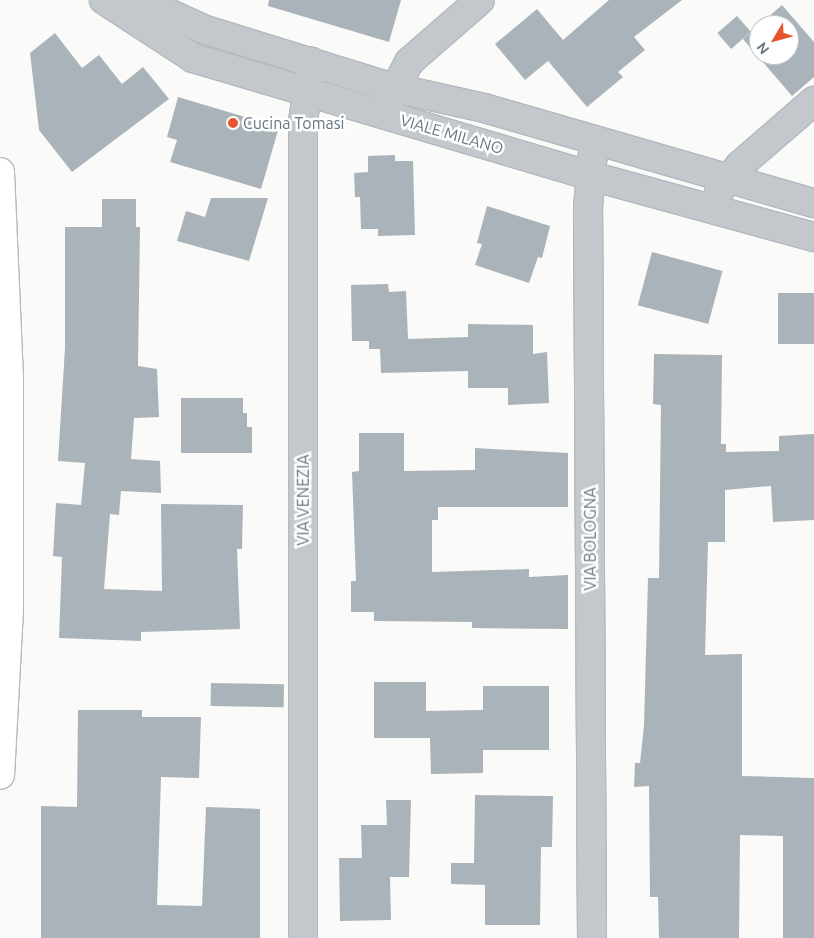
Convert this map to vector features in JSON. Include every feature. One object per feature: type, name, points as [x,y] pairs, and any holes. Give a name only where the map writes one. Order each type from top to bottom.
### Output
[{"type":"main road","points":[[0,172],[5,351],[4,608],[0,775]]},
{"type":"street","name":"VIALE MILANO","points":[[104,0],[193,58],[591,176],[814,237]]},
{"type":"street","name":"VIALE MILANO","points":[[140,0],[203,28],[394,88],[484,108],[814,203]]},
{"type":"street","points":[[384,114],[394,88],[409,62],[480,0]]},
{"type":"street","name":"VIA VENEZIA","points":[[303,938],[305,90],[310,62]]},
{"type":"street","points":[[705,207],[743,162],[814,101]]},
{"type":"street","name":"VIA BOLOGNA","points":[[592,938],[591,176],[594,141]]},
{"type":"building","points":[[269,0],[401,0],[389,42],[268,6]]},
{"type":"building","points":[[609,0],[682,0],[634,37],[645,50],[618,72],[623,77],[587,107],[548,61],[525,80],[495,44],[537,9],[563,40]]},
{"type":"building","points":[[782,5],[791,15],[770,15]]},
{"type":"building","points":[[737,16],[749,30],[749,33],[731,49],[717,33]]},
{"type":"building","points":[[799,25],[814,42],[814,77],[792,96],[765,65],[799,65]]},
{"type":"building","points":[[55,33],[82,68],[99,55],[122,84],[143,67],[169,99],[72,172],[39,130],[30,53]]},
{"type":"building","points":[[749,34],[749,46],[743,39]]},
{"type":"building","points":[[178,97],[279,127],[261,189],[170,162],[177,140],[167,137]]},
{"type":"building","points":[[395,155],[395,161],[413,161],[415,235],[378,236],[378,229],[361,229],[360,197],[355,197],[354,173],[368,172],[368,156]]},
{"type":"building","points":[[211,198],[268,198],[249,261],[177,241],[186,211],[205,217]]},
{"type":"building","points":[[102,199],[136,199],[136,227],[140,227],[138,366],[157,369],[159,417],[134,418],[131,459],[160,461],[161,493],[121,491],[119,515],[110,514],[104,589],[162,591],[161,504],[243,505],[242,549],[237,549],[240,629],[141,632],[141,641],[59,638],[62,557],[53,556],[56,503],[81,505],[85,463],[58,461],[65,348],[65,227],[102,227]]},
{"type":"building","points":[[487,206],[550,226],[542,258],[538,257],[529,283],[475,265],[482,244],[477,243]]},
{"type":"building","points":[[652,252],[723,271],[708,324],[638,305]]},
{"type":"building","points":[[388,284],[389,292],[406,291],[408,339],[468,337],[468,324],[533,325],[533,354],[547,352],[549,403],[508,405],[508,388],[468,388],[468,371],[381,373],[380,349],[369,349],[369,341],[352,341],[351,285]]},
{"type":"building","points":[[778,293],[814,293],[814,344],[778,344]]},
{"type":"building","points":[[654,354],[722,355],[721,444],[726,444],[726,452],[779,451],[779,436],[814,434],[814,520],[773,522],[771,486],[725,490],[725,542],[708,542],[705,655],[742,654],[742,776],[814,778],[814,938],[783,938],[783,836],[740,835],[739,938],[659,938],[658,897],[650,897],[649,786],[634,787],[635,763],[640,763],[644,726],[648,578],[659,578],[661,405],[653,404]]},
{"type":"building","points":[[181,398],[243,398],[243,413],[247,413],[247,427],[252,427],[252,453],[181,453]]},
{"type":"building","points":[[359,433],[404,433],[404,471],[475,470],[475,448],[568,453],[568,507],[438,507],[438,520],[432,520],[432,572],[529,569],[529,577],[568,575],[568,629],[472,628],[472,622],[374,621],[374,612],[351,612],[351,581],[356,581],[352,472],[359,471]]},
{"type":"building","points":[[374,682],[426,682],[426,711],[483,710],[483,686],[549,686],[549,750],[483,750],[483,773],[431,774],[430,738],[374,738]]},
{"type":"building","points":[[211,683],[284,684],[284,707],[211,706]]},
{"type":"building","points":[[78,710],[142,710],[142,717],[201,717],[199,778],[161,777],[157,905],[202,906],[206,807],[260,809],[260,938],[41,938],[41,806],[77,807]]},
{"type":"building","points":[[475,795],[553,796],[552,847],[541,847],[540,925],[485,925],[485,885],[451,884],[451,863],[474,863]]},
{"type":"building","points":[[386,800],[411,800],[409,877],[390,877],[391,920],[340,921],[339,858],[362,858],[361,825],[387,825]]},
{"type":"place","name":"Cucina Tomasi","points":[[233,123]]}]
